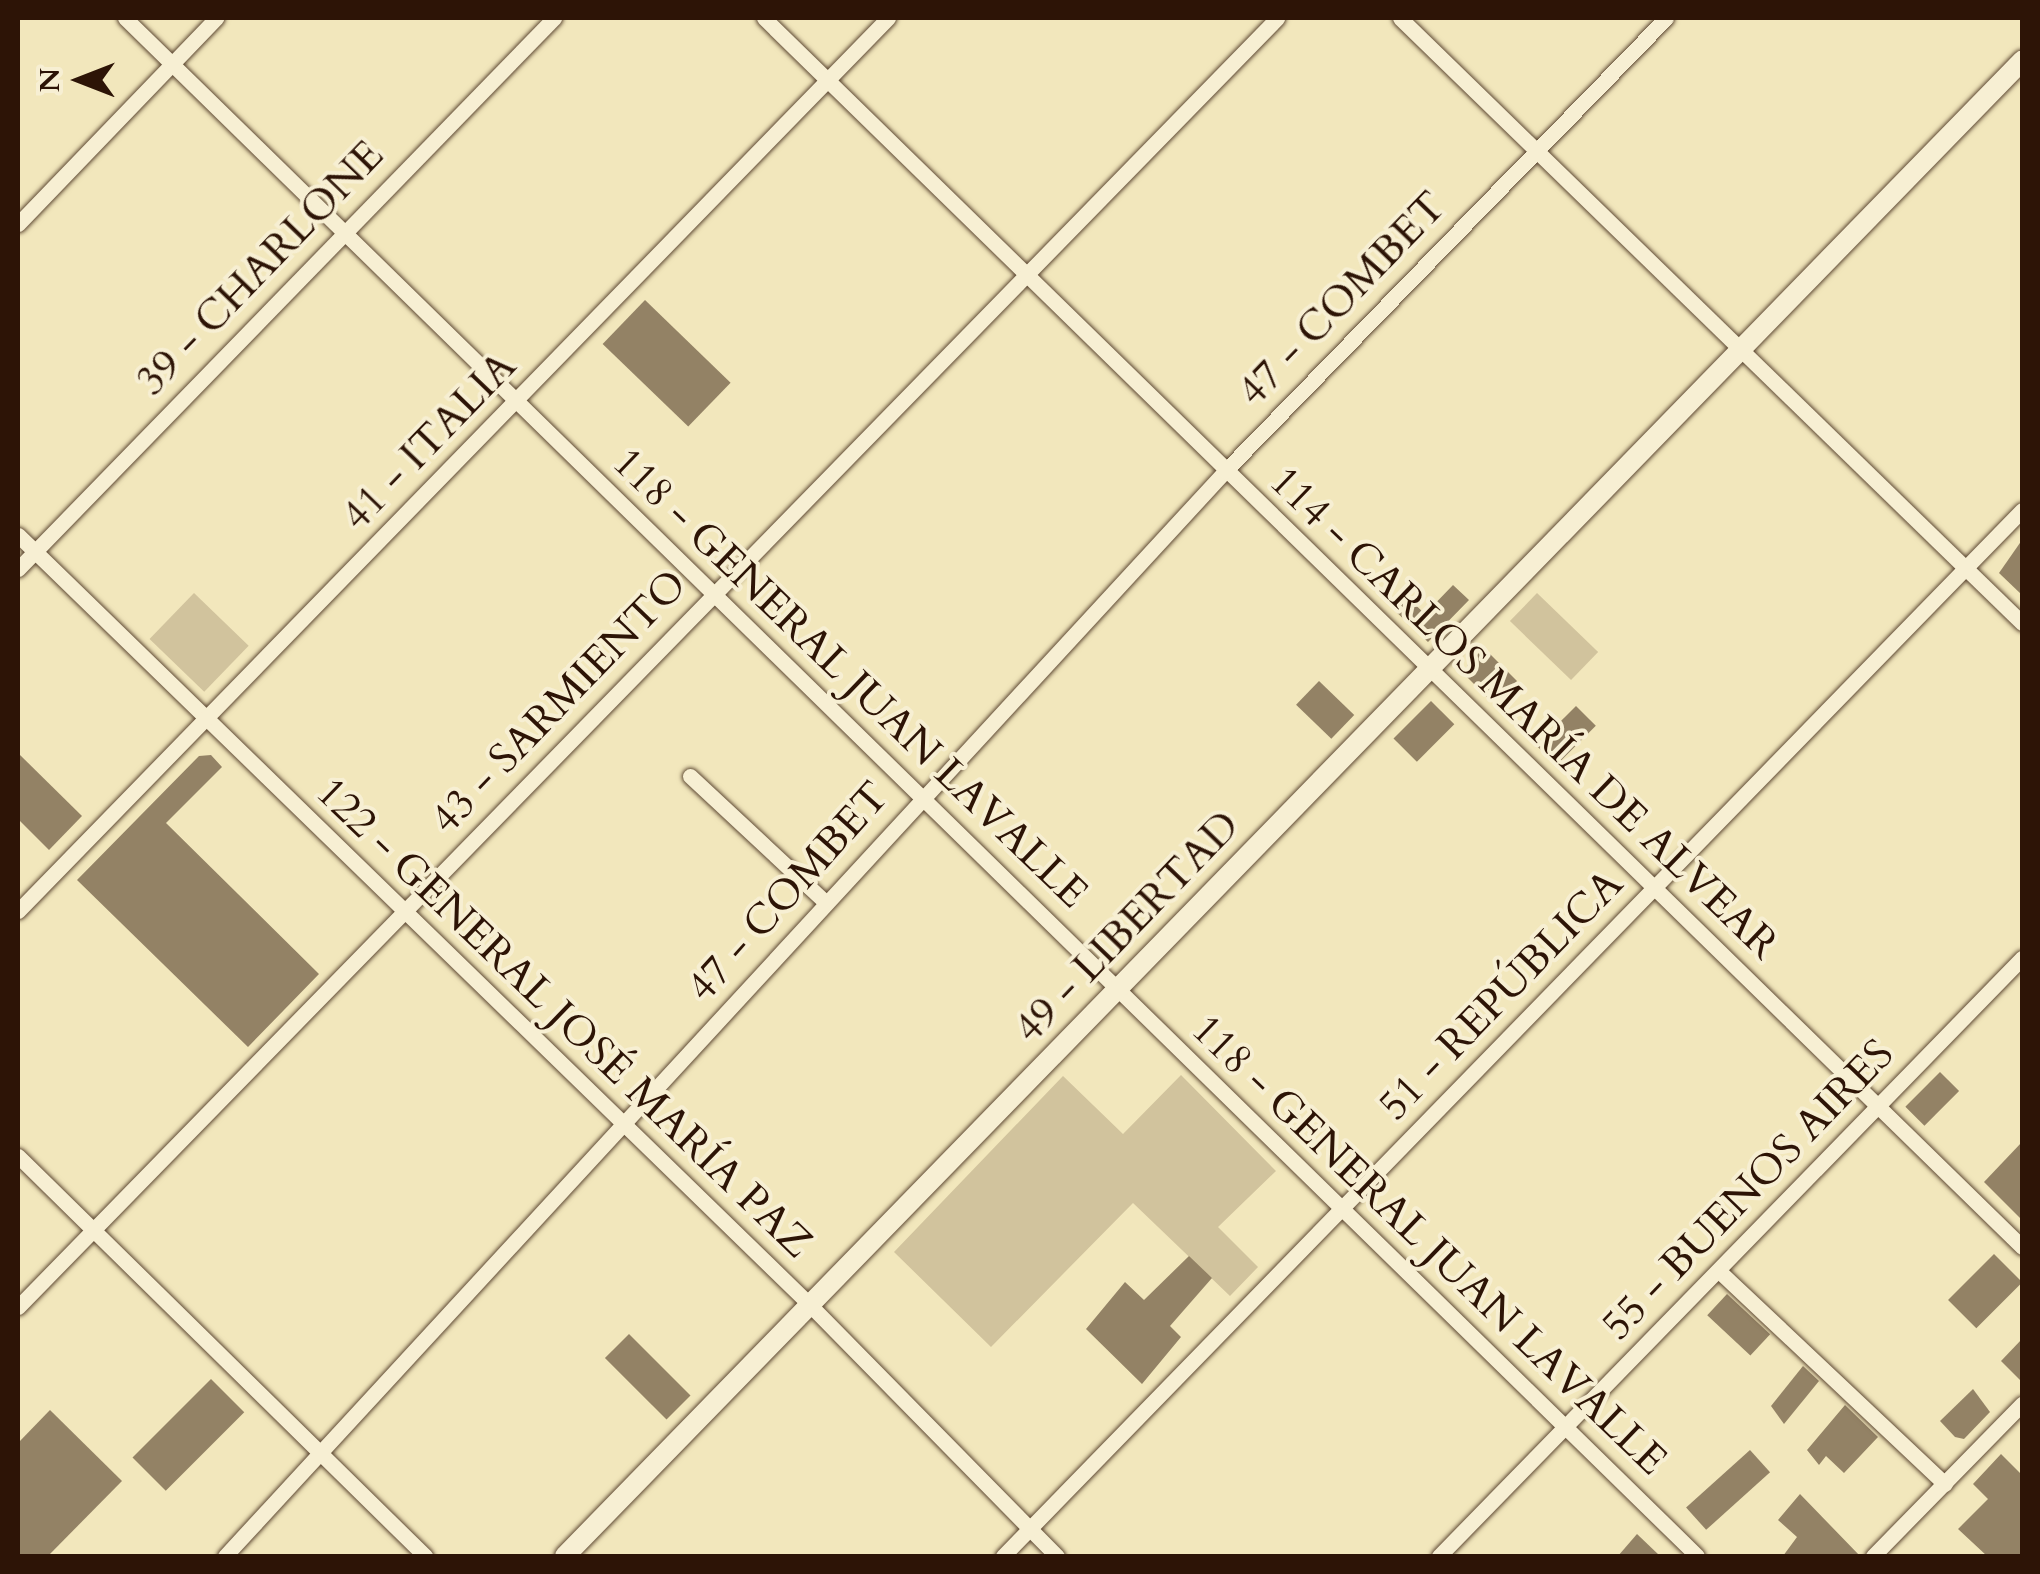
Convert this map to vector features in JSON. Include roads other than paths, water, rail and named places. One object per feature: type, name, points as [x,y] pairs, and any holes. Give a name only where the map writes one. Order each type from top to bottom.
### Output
[{"type":"street","name":"118 - GENERAL JUAN LAVALLE","points":[[125,18],[1344,1206],[1697,1556]]},
{"type":"street","points":[[18,224],[216,18]]},
{"type":"street","name":"39 - CHARLONE","points":[[18,569],[554,18]]},
{"type":"street","name":"114 - CARLOS MARÍA DE ALVEAR","points":[[764,18],[2022,1246]]},
{"type":"street","name":"41 - ITALIA","points":[[18,911],[888,18]]},
{"type":"street","name":"43 - SARMIENTO","points":[[18,1307],[1277,18]]},
{"type":"street","points":[[1400,18],[2022,623]]},
{"type":"street","name":"47 - COMBET","points":[[225,1556],[325,1455],[921,797],[1226,471],[1666,18]]},
{"type":"street","name":"49 - LIBERTAD","points":[[565,1556],[2022,61]]},
{"type":"street","name":"51 - REPÚBLICA","points":[[1002,1556],[2022,510]]},
{"type":"street","name":"122 - GENERAL JOSÉ MARÍA PAZ","points":[[18,534],[625,1124],[1057,1556]]},
{"type":"street","points":[[690,776],[826,903]]},
{"type":"street","name":"55 - BUENOS AIRES","points":[[1439,1556],[2022,958]]},
{"type":"street","points":[[18,1156],[425,1556]]},
{"type":"street","points":[[1720,1272],[1945,1484]]},
{"type":"street","points":[[1873,1556],[2022,1404]]}]
